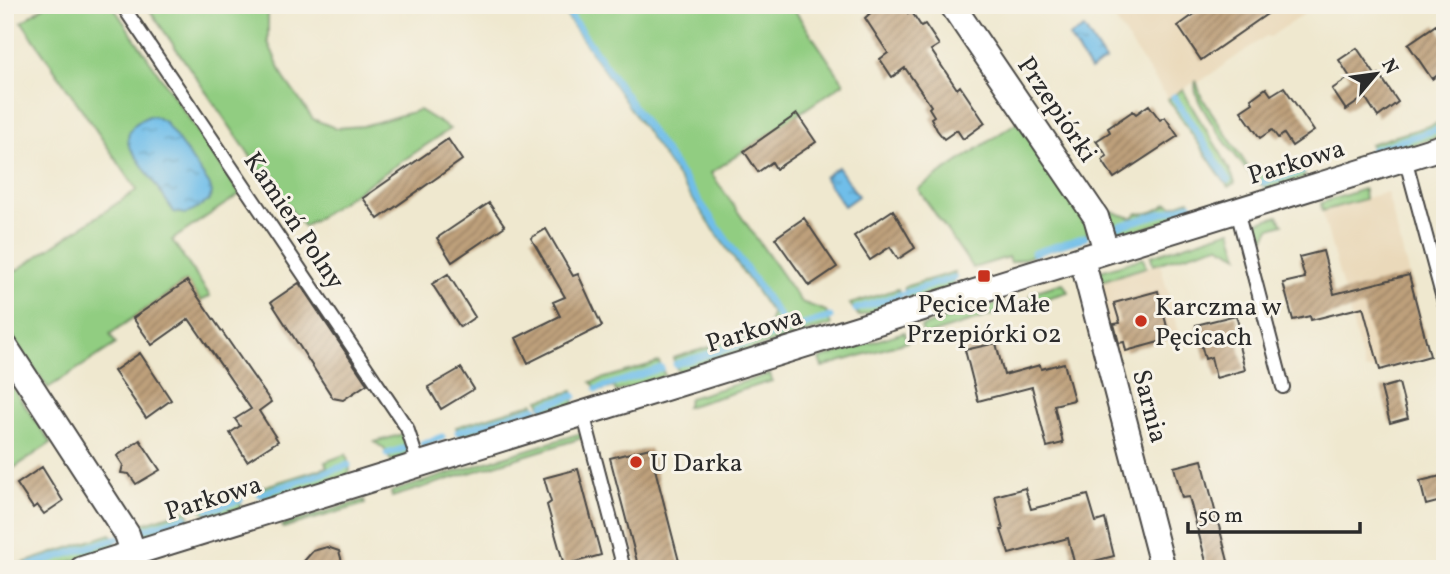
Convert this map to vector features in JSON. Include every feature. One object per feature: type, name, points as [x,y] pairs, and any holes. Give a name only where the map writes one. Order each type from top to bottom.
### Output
[{"type":"street","name":"Przepiórki","points":[[952,5],[1096,217],[1106,251]]},
{"type":"street","name":"Parkowa","points":[[82,569],[1445,146]]},
{"type":"street","name":"Sarnia","points":[[1082,259],[1163,569]]},
{"type":"street","points":[[5,346],[127,534],[133,552]]},
{"type":"lane","name":"Kamień Polny","points":[[122,5],[407,428],[419,465]]},
{"type":"lane","points":[[1405,158],[1445,306]]},
{"type":"lane","points":[[1237,211],[1283,387]]},
{"type":"lane","points":[[583,413],[624,569]]},
{"type":"shaded area","points":[[1105,5],[1317,5],[1198,83],[1196,81],[1168,99]]},
{"type":"shaded area","points":[[1387,192],[1430,356],[1380,370],[1365,370],[1322,211]]},
{"type":"shaded area","points":[[1160,263],[1179,335],[1114,354],[1095,283]]},
{"type":"green space","points":[[46,5],[112,5],[240,194],[172,240],[210,296],[201,301],[186,281],[110,334],[116,344],[48,388],[5,327],[5,278],[137,190],[22,22]]},
{"type":"green space","points":[[146,5],[268,5],[268,42],[284,78],[313,119],[335,128],[363,126],[419,110],[450,129],[304,227],[253,160]]},
{"type":"green space","points":[[559,5],[791,5],[844,83],[711,173],[801,302],[826,311],[831,325],[678,372],[673,358],[767,330],[772,314]]},
{"type":"green space","points":[[1196,80],[1201,96],[1248,167],[1267,176],[1302,165],[1305,178],[1268,189],[1261,184],[1240,162],[1208,117],[1196,94]]},
{"type":"green space","points":[[1183,89],[1230,171],[1235,183],[1228,187],[1168,99]]},
{"type":"green space","points":[[1445,121],[1445,135],[1379,155],[1373,152],[1370,144]]},
{"type":"green space","points":[[1017,122],[1088,221],[1087,239],[1010,263],[1008,257],[973,268],[918,189]]},
{"type":"green space","points":[[1364,189],[1365,199],[1322,211],[1321,203]]},
{"type":"green space","points":[[1189,200],[1187,215],[1125,234],[1101,214],[1107,210],[1132,218],[1137,213],[1154,211],[1168,203],[1173,206]]},
{"type":"green space","points":[[1278,216],[1283,224],[1270,228],[1258,250],[1251,224]]},
{"type":"green space","points":[[1231,230],[1239,256],[1218,245],[1153,265],[1151,256]]},
{"type":"green space","points":[[1143,258],[1146,267],[1095,283],[1094,273]]},
{"type":"green space","points":[[955,272],[953,287],[908,301],[904,287]]},
{"type":"green space","points":[[1063,283],[1068,292],[1030,303],[1030,295],[1033,292]]},
{"type":"green space","points":[[898,289],[903,303],[859,316],[850,304]]},
{"type":"green space","points":[[1002,302],[1011,309],[924,336],[921,327]]},
{"type":"green space","points":[[904,332],[907,342],[822,367],[819,359]]},
{"type":"green space","points":[[659,362],[665,376],[616,392],[614,387],[599,391],[591,382]]},
{"type":"green space","points":[[770,374],[772,381],[686,407],[689,398]]},
{"type":"green space","points":[[5,377],[51,443],[5,474]]},
{"type":"green space","points":[[573,391],[574,405],[544,414],[539,400]]},
{"type":"green space","points":[[534,403],[538,416],[462,439],[456,427]]},
{"type":"green space","points":[[581,433],[582,438],[392,497],[391,492]]},
{"type":"green space","points":[[403,434],[408,456],[391,461],[385,450],[375,442]]},
{"type":"green space","points":[[346,454],[349,475],[265,501],[256,489],[327,467],[325,462]]},
{"type":"green space","points":[[240,494],[241,509],[211,518],[198,507]]},
{"type":"green space","points":[[364,500],[365,504],[283,528],[282,525]]},
{"type":"green space","points":[[187,510],[193,524],[146,537],[138,525]]},
{"type":"green space","points":[[111,534],[117,547],[48,569],[5,569]]},
{"type":"water","points":[[1084,28],[1105,61],[1090,70],[1069,37]]},
{"type":"water","points":[[149,116],[165,122],[209,184],[212,192],[209,201],[186,214],[174,212],[129,146],[128,135],[132,127]]},
{"type":"water","points":[[838,167],[858,196],[844,206],[824,177]]},
{"type":"building","points":[[879,5],[903,5],[908,13],[911,11],[921,26],[925,24],[939,45],[931,50],[957,89],[960,86],[985,123],[963,139],[957,130],[944,139],[931,118],[934,116],[929,108],[931,106],[905,68],[892,77],[880,59],[888,53],[865,18]]},
{"type":"building","points":[[1207,5],[1280,5],[1201,60],[1178,26]]},
{"type":"building","points":[[1436,25],[1445,38],[1445,70],[1432,79],[1408,44]]},
{"type":"building","points":[[1357,48],[1398,102],[1378,117],[1365,97],[1346,110],[1332,89],[1350,77],[1339,60]]},
{"type":"building","points":[[1284,87],[1314,131],[1292,146],[1284,134],[1278,138],[1272,130],[1260,138],[1241,111],[1253,103],[1251,99],[1266,88],[1271,95]]},
{"type":"building","points":[[1149,105],[1160,120],[1165,117],[1178,136],[1114,178],[1102,160],[1107,156],[1096,141],[1110,132],[1108,128],[1133,111],[1136,114]]},
{"type":"building","points":[[797,114],[816,142],[776,169],[772,162],[758,172],[744,151]]},
{"type":"building","points":[[448,139],[462,160],[378,219],[363,198]]},
{"type":"building","points":[[489,203],[505,226],[452,262],[437,238]]},
{"type":"building","points":[[893,210],[915,248],[898,259],[890,247],[870,260],[854,236]]},
{"type":"building","points":[[804,218],[837,267],[809,286],[775,238]]},
{"type":"building","points":[[546,229],[573,276],[578,274],[602,326],[528,363],[516,338],[560,316],[553,302],[565,297],[531,238]]},
{"type":"building","points":[[1323,251],[1334,294],[1409,275],[1430,356],[1380,370],[1363,307],[1311,320],[1310,316],[1293,320],[1283,283],[1305,278],[1299,257]]},
{"type":"building","points":[[448,274],[475,317],[460,327],[432,284]]},
{"type":"building","points":[[187,281],[271,402],[259,411],[278,441],[247,461],[230,433],[240,426],[235,419],[251,409],[189,319],[152,345],[133,318]]},
{"type":"building","points":[[299,283],[367,384],[343,400],[333,398],[271,302]]},
{"type":"building","name":"Karczma w Pęcicach","points":[[1158,291],[1170,339],[1126,351],[1124,342],[1119,343],[1114,324],[1120,323],[1114,303]]},
{"type":"building","points":[[1236,315],[1242,338],[1238,339],[1245,370],[1216,378],[1211,357],[1205,359],[1196,325]]},
{"type":"building","points":[[996,343],[1004,375],[1040,365],[1041,369],[1064,363],[1074,400],[1054,405],[1063,443],[1047,447],[1032,387],[978,401],[965,350]]},
{"type":"building","points":[[140,353],[171,400],[146,418],[114,371]]},
{"type":"building","points":[[461,368],[474,389],[441,409],[428,387]]},
{"type":"building","points":[[1399,383],[1408,418],[1390,423],[1381,388]]},
{"type":"building","points":[[140,440],[160,470],[136,484],[129,474],[121,473],[123,465],[117,456]]},
{"type":"building","points":[[650,448],[681,569],[639,569],[610,458]]},
{"type":"building","points":[[1202,460],[1230,569],[1208,569],[1189,497],[1182,498],[1174,467]]},
{"type":"building","points":[[42,467],[63,501],[44,514],[37,505],[33,508],[17,484]]},
{"type":"building","points":[[578,469],[601,555],[564,565],[547,505],[551,502],[544,478]]},
{"type":"building","points":[[1445,475],[1445,500],[1426,505],[1420,481]]},
{"type":"building","points":[[1025,488],[1031,509],[1088,495],[1096,522],[1105,519],[1114,556],[1075,566],[1068,538],[1009,554],[1001,530],[995,496]]},
{"type":"building","points":[[327,547],[339,551],[344,569],[297,569],[313,551]]},
{"type":"waterway","points":[[563,5],[788,329]]},
{"type":"waterway","points":[[1174,97],[1228,180]]},
{"type":"waterway","points":[[1372,150],[1445,127]]},
{"type":"waterway","points":[[1264,182],[1302,171]]},
{"type":"waterway","points":[[1119,226],[1190,205]]},
{"type":"waterway","points":[[1034,253],[1085,237]]},
{"type":"waterway","points":[[906,293],[954,278]]},
{"type":"waterway","points":[[856,309],[900,295]]},
{"type":"waterway","points":[[676,364],[830,317]]},
{"type":"waterway","points":[[597,389],[661,368]]},
{"type":"waterway","points":[[544,405],[574,396]]},
{"type":"waterway","points":[[458,432],[535,408]]},
{"type":"waterway","points":[[423,444],[442,437]]},
{"type":"waterway","points":[[387,454],[405,448]]},
{"type":"waterway","points":[[260,494],[348,465]]},
{"type":"waterway","points":[[209,510],[240,500]]},
{"type":"waterway","points":[[145,529],[185,517]]},
{"type":"waterway","points":[[19,569],[118,538]]},
{"type":"place","name":"Pęcice Małe Przepiórki 02","points":[[984,276]]},
{"type":"place","name":"Karczma w Pęcicach","points":[[1141,321]]},
{"type":"place","name":"U Darka","points":[[636,462]]}]
